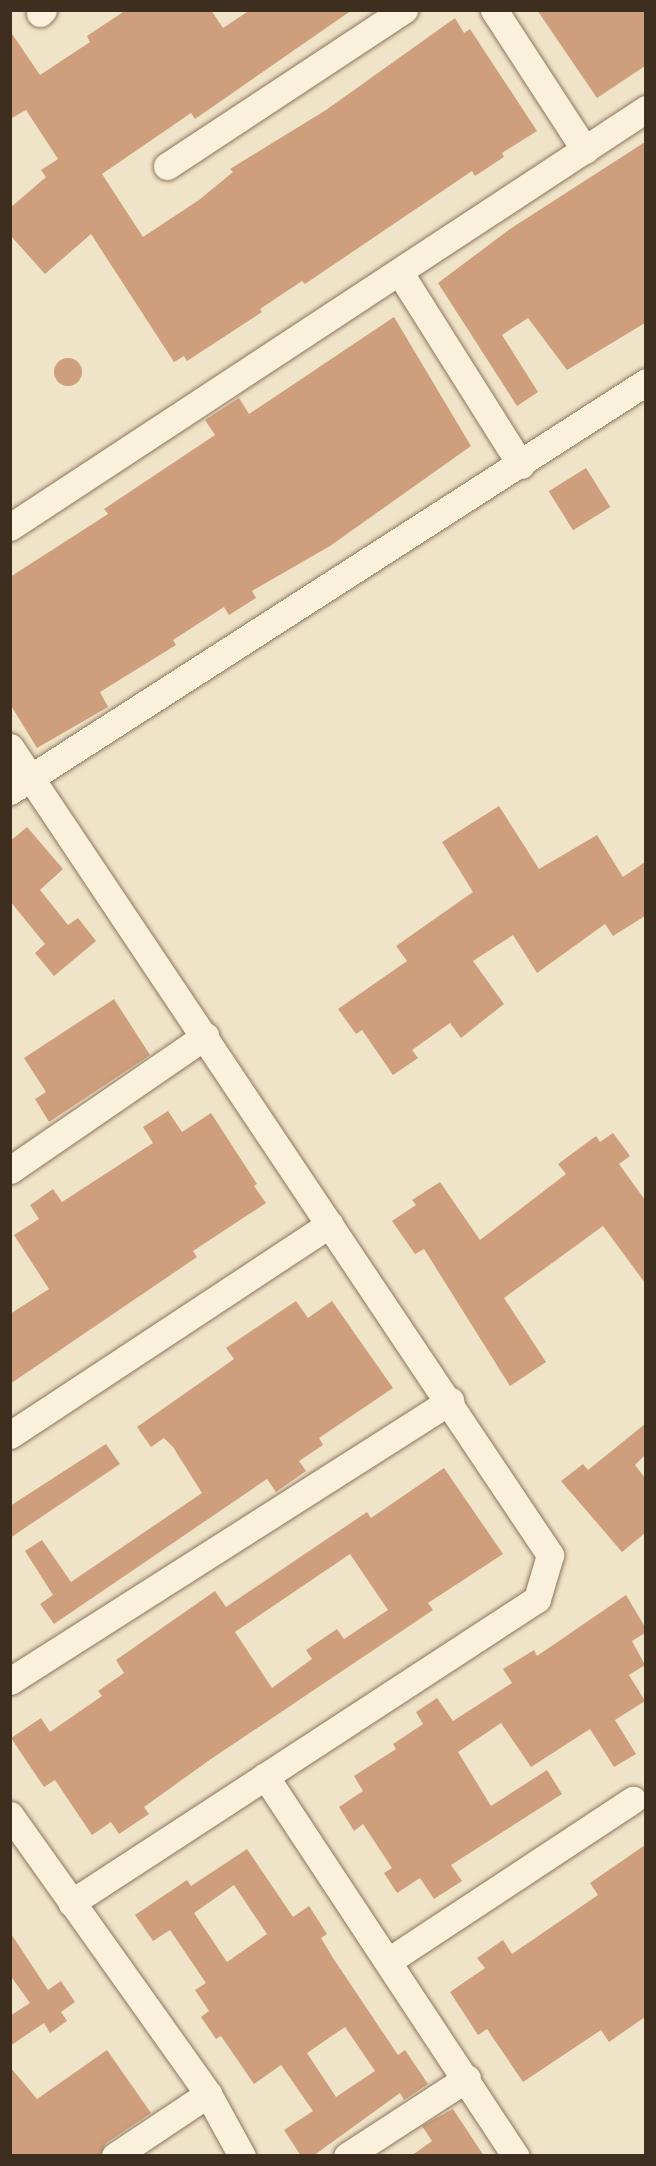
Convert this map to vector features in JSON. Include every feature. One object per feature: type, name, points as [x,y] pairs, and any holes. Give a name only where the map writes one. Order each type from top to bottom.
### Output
[{"type":"street","points":[[167,166],[404,10]]},
{"type":"street","points":[[494,10],[585,150]]},
{"type":"street","points":[[10,527],[400,273],[645,109]]},
{"type":"street","points":[[400,273],[520,465]]},
{"type":"street","points":[[20,785],[520,465],[645,382]]},
{"type":"street","points":[[10,747],[20,785],[205,1036],[450,1401],[550,1555],[537,1599],[71,1904]]},
{"type":"street","points":[[10,1170],[205,1036]]},
{"type":"street","points":[[10,1435],[330,1224]]},
{"type":"street","points":[[10,1681],[450,1401]]},
{"type":"street","points":[[265,1776],[390,1960],[516,2156]]},
{"type":"street","points":[[390,1960],[633,1800]]},
{"type":"street","points":[[12,1821],[208,2094],[242,2156]]},
{"type":"street","points":[[347,2156],[467,2078]]},
{"type":"street","points":[[115,2156],[208,2094]]},
{"type":"building","points":[[126,10],[211,10],[223,28],[250,10],[352,10],[195,119],[191,113],[102,174],[143,237],[199,200],[233,172],[230,169],[326,110],[455,18],[464,33],[470,29],[537,131],[502,153],[504,157],[475,176],[472,171],[305,284],[302,281],[260,309],[262,312],[187,361],[184,356],[174,362],[91,234],[45,274],[10,235],[10,208],[46,177],[41,170],[58,159],[26,110],[10,119],[10,31],[40,75],[90,42],[87,36]]},
{"type":"building","points":[[537,10],[645,10],[645,66],[597,98]]},
{"type":"building","points":[[645,142],[645,323],[567,370],[528,318],[502,335],[538,392],[517,406],[438,283],[510,229]]},
{"type":"building","points":[[394,317],[471,446],[330,546],[252,591],[256,598],[229,615],[224,607],[173,640],[176,645],[100,692],[108,707],[37,748],[10,704],[10,577],[108,514],[104,509],[215,435],[205,420],[239,398],[249,414]]},
{"type":"building","points":[[68,358],[78,362],[82,372],[78,382],[68,386],[58,382],[54,372],[58,362]]},
{"type":"building","points":[[586,468],[610,507],[573,530],[549,491]]},
{"type":"building","points":[[499,806],[539,869],[597,835],[623,877],[645,862],[645,916],[613,936],[605,924],[537,973],[513,935],[473,961],[504,1004],[461,1038],[450,1023],[412,1050],[418,1058],[393,1075],[362,1030],[356,1034],[338,1009],[407,961],[396,946],[473,892],[442,842]]},
{"type":"building","points":[[27,827],[63,869],[40,890],[68,925],[78,918],[96,941],[54,976],[35,953],[45,944],[10,901],[10,841]]},
{"type":"building","points":[[114,999],[150,1055],[49,1122],[35,1099],[46,1092],[24,1058]]},
{"type":"building","points":[[168,1111],[182,1132],[211,1113],[257,1184],[254,1186],[266,1203],[193,1251],[197,1257],[10,1384],[10,1314],[49,1289],[14,1235],[39,1219],[30,1205],[53,1189],[62,1202],[153,1143],[143,1127]]},
{"type":"building","points":[[613,1133],[630,1156],[619,1164],[645,1200],[645,1283],[603,1226],[504,1298],[546,1362],[510,1386],[424,1249],[415,1254],[392,1221],[416,1205],[412,1200],[440,1182],[480,1240],[566,1174],[558,1164],[596,1136],[600,1142]]},
{"type":"building","points":[[296,1301],[308,1318],[332,1301],[393,1388],[319,1438],[323,1445],[299,1461],[306,1471],[276,1492],[267,1479],[54,1624],[40,1604],[53,1595],[25,1551],[42,1540],[71,1582],[202,1493],[173,1447],[164,1438],[151,1447],[137,1427],[234,1359],[226,1348]]},
{"type":"building","points":[[645,1424],[645,1455],[635,1465],[645,1478],[645,1533],[622,1552],[561,1481],[583,1464],[588,1470]]},
{"type":"building","points":[[106,1444],[120,1464],[10,1538],[10,1506]]},
{"type":"building","points":[[444,1468],[503,1554],[428,1603],[433,1610],[211,1759],[144,1807],[149,1814],[119,1834],[111,1822],[92,1835],[55,1780],[44,1787],[11,1738],[41,1718],[50,1732],[102,1696],[98,1691],[124,1673],[116,1660],[215,1591],[226,1607],[367,1512],[371,1518]],"holes":[[[350,1554],[388,1610],[344,1639],[337,1629],[306,1650],[312,1659],[272,1688],[235,1632]]]},
{"type":"building","points":[[626,1595],[645,1627],[645,1633],[632,1641],[645,1665],[629,1675],[645,1701],[615,1720],[636,1754],[614,1767],[590,1729],[531,1767],[501,1723],[458,1752],[491,1806],[547,1770],[562,1794],[451,1865],[462,1881],[434,1899],[420,1878],[397,1893],[384,1873],[392,1868],[363,1824],[354,1831],[339,1807],[363,1791],[354,1776],[396,1749],[393,1744],[423,1724],[416,1712],[437,1698],[453,1721],[512,1683],[503,1669],[534,1650],[537,1656]]},
{"type":"building","points":[[645,1845],[645,2017],[609,2042],[601,2030],[523,2082],[487,2029],[478,2035],[450,1992],[485,1968],[477,1958],[503,1940],[512,1954],[598,1895],[590,1883]]},
{"type":"building","points":[[247,1849],[293,1917],[309,1906],[327,1934],[321,1938],[333,1958],[398,2055],[405,2050],[428,2084],[404,2100],[400,2093],[313,2156],[301,2156],[284,2130],[313,2111],[281,2065],[254,2084],[221,2036],[216,2039],[201,2017],[209,2011],[195,1990],[206,1983],[170,1930],[153,1941],[135,1915],[187,1880],[191,1886]],"holes":[[[234,1885],[267,1934],[227,1962],[194,1913]],[[345,2027],[375,2071],[336,2097],[307,2053]]]},
{"type":"building","points":[[10,1932],[48,1990],[61,1981],[75,2002],[61,2012],[67,2021],[50,2033],[44,2023],[10,2046],[10,2016],[30,2003],[10,1975]]},
{"type":"building","points":[[107,2050],[151,2113],[106,2143],[100,2156],[10,2156],[10,2067],[37,2099]]},
{"type":"building","points":[[453,2109],[484,2156],[411,2156],[432,2141],[422,2126]]}]
